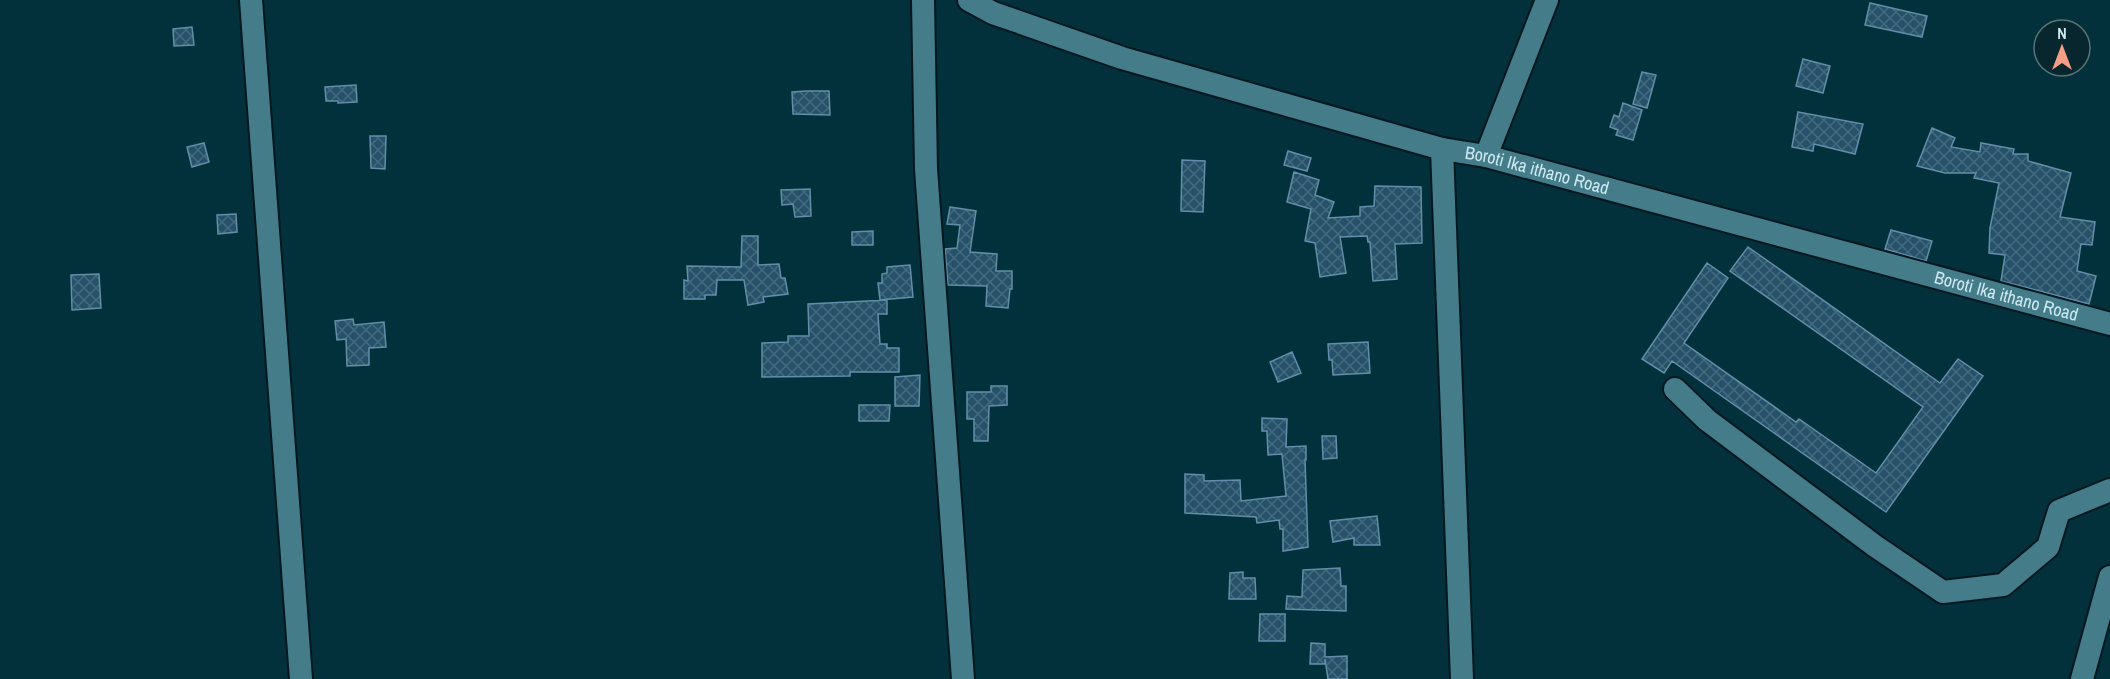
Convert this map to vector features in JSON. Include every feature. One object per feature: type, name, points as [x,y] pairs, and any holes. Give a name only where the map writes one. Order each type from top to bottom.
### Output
[{"type":"street","points":[[251,0],[301,679]]},
{"type":"street","points":[[923,0],[926,169],[963,679]]},
{"type":"street","name":"Boroti Ika ithano Road","points":[[969,0],[993,13],[1122,58],[1442,149],[1486,156],[2110,324]]},
{"type":"street","points":[[1486,156],[1547,0]]},
{"type":"street","points":[[1442,149],[1462,679]]},
{"type":"street","points":[[1675,389],[1707,420],[1875,546],[1943,592],[2003,585],[2048,547],[2059,511],[2110,490]]},
{"type":"street","points":[[2082,679],[2110,577]]},
{"type":"building","points":[[1870,3],[1927,16],[1922,37],[1865,25]]},
{"type":"building","points":[[192,27],[194,45],[174,46],[173,29]]},
{"type":"building","points":[[1803,59],[1830,66],[1823,93],[1796,86]]},
{"type":"building","points":[[1642,72],[1656,75],[1647,108],[1633,104]]},
{"type":"building","points":[[356,85],[357,102],[326,101],[325,87]]},
{"type":"building","points":[[829,91],[830,115],[793,114],[792,92]]},
{"type":"building","points":[[1623,103],[1642,110],[1633,140],[1616,135],[1618,130],[1610,127],[1614,115],[1619,117]]},
{"type":"building","points":[[1798,112],[1863,124],[1855,154],[1814,144],[1813,151],[1792,147]]},
{"type":"building","points":[[1932,128],[1955,138],[1951,147],[1980,152],[1981,143],[2014,149],[2013,154],[2028,154],[2028,161],[2071,173],[2060,217],[2095,222],[2092,245],[2081,244],[2077,271],[2096,276],[2089,304],[2001,281],[2005,255],[1989,253],[1990,228],[1999,183],[1974,178],[1976,173],[1945,173],[1917,166]]},
{"type":"building","points":[[370,136],[386,136],[385,169],[371,168]]},
{"type":"building","points":[[204,143],[209,162],[192,167],[187,147]]},
{"type":"building","points":[[1288,151],[1311,158],[1307,171],[1284,165]]},
{"type":"building","points":[[1182,160],[1205,161],[1203,212],[1181,211]]},
{"type":"building","points":[[1294,172],[1319,180],[1315,195],[1334,202],[1328,218],[1360,216],[1360,207],[1374,206],[1375,186],[1421,187],[1422,243],[1395,244],[1397,279],[1373,281],[1370,242],[1367,236],[1340,237],[1346,273],[1320,277],[1315,243],[1305,241],[1311,209],[1287,202]]},
{"type":"building","points":[[810,189],[811,216],[795,217],[793,204],[782,205],[781,190]]},
{"type":"building","points":[[950,207],[976,211],[970,252],[997,254],[996,271],[1012,271],[1012,289],[1010,289],[1008,308],[986,306],[987,286],[948,285],[945,249],[957,248],[960,225],[947,224]]},
{"type":"building","points":[[236,214],[237,232],[218,234],[217,215]]},
{"type":"building","points":[[1891,230],[1932,241],[1926,261],[1885,249]]},
{"type":"building","points":[[873,231],[873,245],[852,245],[852,232]]},
{"type":"building","points":[[742,236],[758,236],[758,265],[779,264],[781,278],[785,278],[788,294],[763,297],[764,302],[748,305],[744,280],[717,280],[716,295],[705,295],[705,299],[684,299],[684,280],[688,281],[687,266],[741,267]]},
{"type":"building","points":[[1748,247],[1940,383],[1958,359],[1983,376],[1886,512],[1672,361],[1664,373],[1642,359],[1707,263],[1728,278],[1684,343],[1796,422],[1799,419],[1876,473],[1923,407],[1730,271]]},
{"type":"building","points":[[910,265],[913,297],[880,300],[878,283],[882,283],[882,274],[887,273],[887,267]]},
{"type":"building","points":[[99,274],[101,308],[72,310],[71,275]]},
{"type":"building","points":[[887,300],[887,314],[878,314],[880,344],[887,344],[887,348],[899,348],[899,372],[850,372],[850,376],[762,377],[762,343],[788,342],[788,336],[809,336],[808,304]]},
{"type":"building","points":[[353,319],[354,325],[384,322],[386,347],[369,348],[369,365],[347,366],[346,339],[337,340],[335,321]]},
{"type":"building","points":[[1368,342],[1370,373],[1333,375],[1328,344]]},
{"type":"building","points":[[1292,352],[1301,373],[1278,382],[1270,362]]},
{"type":"building","points":[[920,375],[919,406],[895,406],[895,377]]},
{"type":"building","points":[[991,386],[1007,386],[1007,405],[989,406],[988,441],[974,441],[974,419],[967,419],[967,392],[991,392]]},
{"type":"building","points":[[859,405],[890,405],[889,421],[859,421]]},
{"type":"building","points":[[1262,418],[1287,419],[1286,447],[1306,446],[1308,547],[1283,551],[1283,529],[1280,529],[1279,520],[1257,523],[1256,517],[1185,513],[1185,474],[1204,475],[1204,481],[1240,480],[1241,501],[1286,496],[1282,454],[1268,455],[1267,431],[1262,431]]},
{"type":"building","points":[[1322,436],[1336,436],[1337,458],[1323,459]]},
{"type":"building","points":[[1377,516],[1380,545],[1354,545],[1354,538],[1333,542],[1330,521]]},
{"type":"building","points":[[1340,568],[1341,586],[1346,586],[1346,611],[1286,609],[1287,596],[1302,597],[1303,570]]},
{"type":"building","points":[[1243,572],[1243,578],[1255,578],[1256,599],[1229,599],[1230,573]]},
{"type":"building","points":[[1260,614],[1285,614],[1285,641],[1259,641]]},
{"type":"building","points":[[1311,643],[1325,644],[1325,657],[1347,656],[1347,679],[1328,679],[1325,659],[1325,664],[1310,664]]}]
